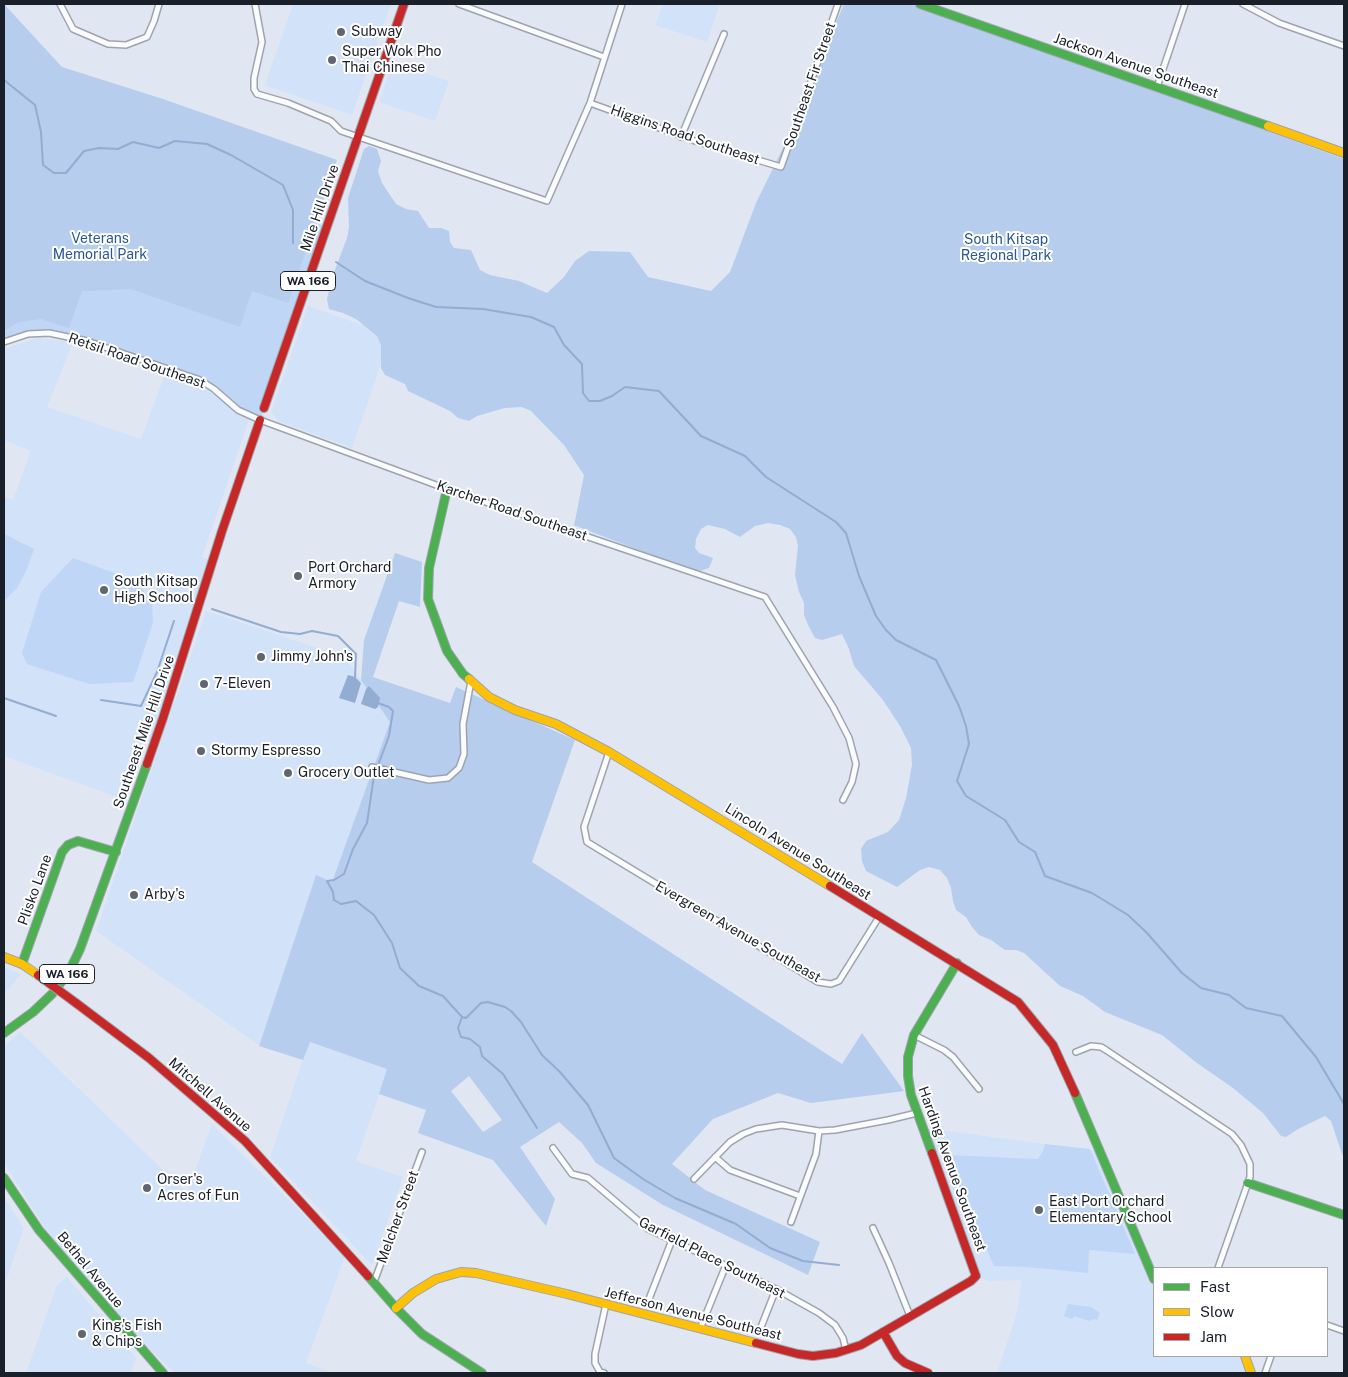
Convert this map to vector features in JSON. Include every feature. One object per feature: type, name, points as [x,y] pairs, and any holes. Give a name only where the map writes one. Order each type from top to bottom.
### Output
[{"type":"street","points":[[60,4],[73,29],[108,44],[126,44],[147,37],[159,4]]},
{"type":"street","points":[[255,4],[262,42],[254,78],[254,89],[258,94],[288,103],[331,121],[341,131],[547,201],[590,103],[622,4]]},
{"type":"street","name":"Mile Hill Drive","points":[[260,420],[404,4]]},
{"type":"street","points":[[459,4],[604,57]]},
{"type":"street","name":"Southeast Fir Street","points":[[781,167],[838,4]]},
{"type":"street","name":"Jackson Avenue Southeast","points":[[920,4],[1344,152]]},
{"type":"street","points":[[1157,87],[1185,4]]},
{"type":"street","points":[[1242,4],[1278,23],[1344,46]]},
{"type":"street","points":[[681,136],[724,34]]},
{"type":"street","name":"Higgins Road Southeast","points":[[590,103],[681,136],[781,167]]},
{"type":"street","name":"Retsil Road Southeast","points":[[4,342],[19,336],[44,333],[87,341],[200,380],[208,384],[238,410],[260,420]]},
{"type":"street","name":"Karcher Road Southeast","points":[[260,420],[447,489],[765,597],[850,738],[856,764],[852,782],[843,800]]},
{"type":"street","name":"Southeast Mile Hill Drive","points":[[4,1033],[40,1006],[69,972],[83,943],[168,703],[222,531],[260,420]]},
{"type":"street","name":"Lincoln Avenue Southeast","points":[[447,489],[429,568],[428,599],[447,651],[463,674],[489,697],[515,710],[556,724],[608,752],[765,846],[879,918],[958,963],[1018,1002],[1053,1045],[1063,1064],[1153,1277]]},
{"type":"street","points":[[372,767],[428,780],[448,778],[458,768],[464,754],[463,724],[471,681]]},
{"type":"street","name":"Evergreen Avenue Southeast","points":[[608,752],[584,826],[587,842],[818,982],[832,984],[839,981],[879,918]]},
{"type":"street","name":"Plisko Lane","points":[[22,964],[62,852],[68,845],[78,841],[116,852]]},
{"type":"street","name":"Mitchell Avenue","points":[[4,957],[22,964],[38,975],[149,1058],[246,1141],[396,1308],[422,1334],[482,1373]]},
{"type":"street","name":"Harding Avenue Southeast","points":[[958,963],[914,1035],[907,1066],[909,1085],[917,1113],[976,1276]]},
{"type":"street","name":"Southeast Mile Hill Drive","points":[[4,1037],[12,1028]]},
{"type":"street","points":[[914,1035],[944,1050],[953,1057],[979,1089]]},
{"type":"street","points":[[1076,1052],[1090,1046],[1101,1047],[1232,1134],[1241,1145],[1250,1164],[1251,1172],[1218,1267]]},
{"type":"street","points":[[694,1180],[730,1142],[756,1129],[782,1125],[819,1131],[835,1130],[917,1113]]},
{"type":"street","points":[[791,1222],[816,1154],[819,1131]]},
{"type":"street","name":"Garfield Place Southeast","points":[[553,1148],[572,1174],[588,1178],[648,1229],[726,1264],[818,1313],[835,1325],[843,1338],[846,1350]]},
{"type":"street","name":"Melcher Street","points":[[374,1282],[422,1152]]},
{"type":"street","points":[[715,1157],[724,1167],[730,1170],[800,1196]]},
{"type":"street","name":"Bethel Avenue","points":[[4,1178],[39,1230],[164,1373]]},
{"type":"street","points":[[1248,1183],[1344,1215]]},
{"type":"street","points":[[873,1228],[910,1316]]},
{"type":"street","points":[[649,1299],[672,1240]]},
{"type":"street","points":[[700,1329],[726,1264]]},
{"type":"street","name":"Jefferson Avenue Southeast","points":[[396,1308],[413,1293],[436,1279],[461,1272],[491,1276],[806,1355],[826,1354],[846,1350],[861,1344],[971,1281],[976,1276]]},
{"type":"street","points":[[761,1327],[776,1289]]},
{"type":"street","points":[[604,1373],[600,1372],[596,1362],[596,1354],[606,1304]]},
{"type":"street","points":[[1328,1325],[1344,1331]]},
{"type":"street","points":[[883,1332],[897,1356],[905,1363],[928,1373]]},
{"type":"street","points":[[1245,1357],[1251,1373]]},
{"type":"street","points":[[1265,1373],[1271,1357]]},
{"type":"shaded area","points":[[293,4],[391,4],[352,115],[265,85]]},
{"type":"shaded area","points":[[663,4],[720,4],[707,42],[655,25]]},
{"type":"shaded area","points":[[393,63],[449,81],[435,121],[379,102]]},
{"type":"shaded area","points":[[308,306],[391,335],[352,448],[278,421],[271,412]]},
{"type":"shaded area","points":[[38,338],[73,342],[47,407],[141,439],[165,374],[202,386],[249,420],[202,557],[213,561],[154,744],[143,740],[122,799],[4,756],[4,497],[13,500],[31,451],[4,440],[4,349]]},
{"type":"shaded area","points":[[206,611],[345,657],[390,722],[332,882],[316,876],[259,1045],[96,931]]},
{"type":"shaded area","points":[[348,675],[355,677],[361,683],[355,703],[339,698]]},
{"type":"shaded area","points":[[369,686],[380,698],[378,707],[375,709],[361,704],[366,689]]},
{"type":"shaded area","points":[[4,967],[21,974],[4,994]]},
{"type":"shaded area","points":[[20,1032],[187,1193],[212,1124],[345,1256],[306,1363],[333,1373],[175,1373],[139,1339],[49,1234],[4,1163],[4,1047]]},
{"type":"shaded area","points":[[309,1042],[388,1069],[356,1161],[403,1177],[372,1265],[270,1157]]},
{"type":"shaded area","name":"East Port Orchard Elementary School","points":[[923,1128],[1099,1151],[1153,1277],[1153,1357],[1245,1357],[1251,1373],[997,1373],[1016,1316],[1022,1280],[990,1281],[976,1276]]},
{"type":"shaded area","points":[[4,1197],[24,1228],[4,1287]]},
{"type":"shaded area","points":[[67,1277],[136,1358],[131,1373],[26,1373],[57,1285]]},
{"type":"green space","name":"Veterans Memorial Park","points":[[4,4],[62,67],[163,99],[337,160],[288,303],[252,291],[240,327],[131,289],[82,291],[69,328],[41,319],[19,322],[4,331]]},
{"type":"green space","name":"South Kitsap Regional Park","points":[[844,4],[910,4],[1069,59],[1344,159],[1344,1156],[1331,1121],[1325,1116],[1286,1137],[1281,1136],[1263,1113],[1162,1035],[1105,1012],[1083,996],[1060,986],[1024,953],[1016,950],[1005,950],[991,940],[979,935],[966,917],[956,910],[947,878],[940,870],[929,867],[920,870],[897,887],[866,871],[862,861],[861,849],[866,841],[888,832],[899,820],[906,798],[912,765],[911,748],[900,726],[883,700],[854,666],[842,634],[822,640],[815,638],[804,615],[804,603],[795,575],[798,546],[796,537],[790,529],[768,523],[755,526],[740,537],[725,529],[708,525],[701,529],[696,539],[695,548],[699,553],[713,558],[709,568],[700,571],[691,570],[574,526],[584,475],[564,445],[531,411],[522,407],[505,408],[477,416],[469,421],[458,418],[450,411],[408,391],[405,384],[385,375],[381,368],[381,345],[377,336],[356,319],[329,309],[327,299],[349,227],[348,198],[364,149],[369,146],[377,149],[381,161],[378,171],[382,183],[396,204],[406,209],[418,211],[429,228],[441,228],[449,231],[450,242],[454,248],[471,250],[480,270],[490,275],[519,281],[547,293],[564,277],[575,261],[589,251],[630,252],[648,277],[711,291],[730,272],[756,203],[783,148]]},
{"type":"green space","name":"Veterans Memorial Park","points":[[4,113],[327,227],[260,420],[248,415],[208,384],[87,341],[38,333],[4,342]]},
{"type":"green space","points":[[4,534],[34,549],[17,588],[4,601]]},
{"type":"green space","points":[[395,553],[422,562],[420,607],[399,601],[373,677],[450,703],[456,687],[575,740],[532,862],[842,1064],[862,1033],[904,1091],[811,1103],[778,1093],[713,1119],[672,1164],[705,1190],[820,1242],[808,1275],[663,1205],[596,1163],[582,1143],[559,1122],[520,1147],[555,1199],[546,1226],[493,1160],[418,1133],[426,1110],[379,1094],[387,1069],[310,1042],[303,1060],[259,1046],[316,875],[332,882],[390,722],[361,680],[364,640]],"holes":[[[469,1076],[502,1120],[483,1132],[451,1091]]]},
{"type":"green space","points":[[73,558],[131,579],[144,591],[152,605],[153,623],[133,682],[89,684],[27,664],[22,653],[41,592]]},
{"type":"green space","points":[[1045,1144],[1090,1149],[1135,1254],[1089,1250],[1088,1273],[994,1266],[945,1155],[1038,1159]]},
{"type":"green space","points":[[1068,1304],[1091,1307],[1100,1313],[1097,1320],[1089,1321],[1074,1316],[1072,1319],[1064,1316]]},
{"type":"waterway","points":[[4,80],[35,105],[41,132],[43,165],[54,173],[66,173],[84,151],[99,148],[118,149],[133,142],[159,148],[175,141],[207,144],[231,155],[283,185],[293,210],[293,243]]},
{"type":"waterway","points":[[336,262],[365,281],[436,307],[483,309],[531,317],[554,327],[564,345],[582,364],[583,393],[589,401],[600,401],[612,396],[625,387],[659,391],[701,436],[745,456],[766,477],[836,522],[846,533],[859,576],[876,616],[896,640],[936,660],[959,706],[966,726],[969,744],[957,781],[966,796],[1005,820],[1019,842],[1035,852],[1045,876],[1092,893],[1128,915],[1147,933],[1182,973],[1201,988],[1229,995],[1246,1008],[1282,1016],[1316,1057],[1344,1104]]},
{"type":"waterway","points":[[212,609],[281,632],[300,634],[312,631],[338,636],[356,654],[355,678]]},
{"type":"waterway","points":[[101,700],[141,706],[157,672],[174,621]]},
{"type":"waterway","points":[[4,698],[56,716]]},
{"type":"waterway","points":[[378,703],[389,707],[393,711],[389,736],[374,776],[367,823],[353,849],[344,874],[334,880],[327,881],[333,892],[334,900],[341,904],[356,901],[374,915],[392,943],[400,968],[419,986],[443,996],[462,1017]]},
{"type":"waterway","points":[[462,1017],[466,1018],[481,1003],[488,1002],[505,1007],[511,1011],[521,1022],[542,1055],[560,1072],[588,1105],[614,1158],[643,1179],[675,1198],[736,1224],[770,1248],[803,1261],[839,1265]]},
{"type":"waterway","points":[[462,1017],[458,1028],[461,1037],[470,1039],[480,1047],[482,1056],[503,1074],[537,1128]]},
{"type":"traffic: fast","points":[[920,4],[1268,126]]},
{"type":"traffic: fast","points":[[447,489],[429,568],[428,599],[447,651],[463,674],[469,679]]},
{"type":"traffic: fast","points":[[4,1033],[33,1012],[52,994],[69,972],[80,949],[147,764]]},
{"type":"traffic: fast","points":[[22,964],[62,852],[68,845],[78,841],[116,852]]},
{"type":"traffic: fast","points":[[932,1153],[911,1095],[908,1057],[914,1035],[957,963]]},
{"type":"traffic: fast","points":[[1075,1093],[1153,1277]]},
{"type":"traffic: fast","points":[[4,1178],[39,1230],[163,1373]]},
{"type":"traffic: fast","points":[[1248,1183],[1344,1215]]},
{"type":"traffic: fast","points":[[368,1276],[422,1334],[482,1373]]},
{"type":"traffic: slow","points":[[1268,126],[1344,153]]},
{"type":"traffic: slow","points":[[469,679],[489,697],[515,710],[556,724],[609,752],[830,886]]},
{"type":"traffic: slow","points":[[4,957],[22,964],[38,975]]},
{"type":"traffic: slow","points":[[396,1308],[413,1293],[436,1279],[461,1272],[476,1273],[567,1294],[756,1343]]},
{"type":"traffic: slow","points":[[1245,1357],[1251,1373]]},
{"type":"traffic: jam","points":[[264,408],[404,4]]},
{"type":"traffic: jam","points":[[147,764],[260,420]]},
{"type":"traffic: jam","points":[[830,886],[1018,1002],[1053,1045],[1075,1093]]},
{"type":"traffic: jam","points":[[38,975],[76,1003]]},
{"type":"traffic: jam","points":[[76,1003],[149,1058],[245,1141],[368,1276]]},
{"type":"traffic: jam","points":[[756,1343],[813,1356],[836,1353],[861,1345],[971,1281],[976,1276],[932,1153]]},
{"type":"traffic: jam","points":[[883,1332],[897,1356],[905,1363],[928,1373]]},
{"type":"place","name":"Subway","points":[[341,32]]},
{"type":"place","name":"Super Wok Pho Thai Chinese","points":[[332,60]]},
{"type":"place","name":"Port Orchard Armory","points":[[298,576]]},
{"type":"place","name":"South Kitsap High School","points":[[104,590]]},
{"type":"place","name":"Jimmy John's","points":[[261,657]]},
{"type":"place","name":"7-Eleven","points":[[204,684]]},
{"type":"place","name":"Stormy Espresso","points":[[201,751]]},
{"type":"place","name":"Grocery Outlet","points":[[288,773]]},
{"type":"place","name":"Arby's","points":[[134,895]]},
{"type":"place","name":"Orser's Acres of Fun","points":[[147,1188]]},
{"type":"place","name":"East Port Orchard Elementary School","points":[[1039,1210]]},
{"type":"place","name":"King's Fish & Chips","points":[[82,1334]]}]
